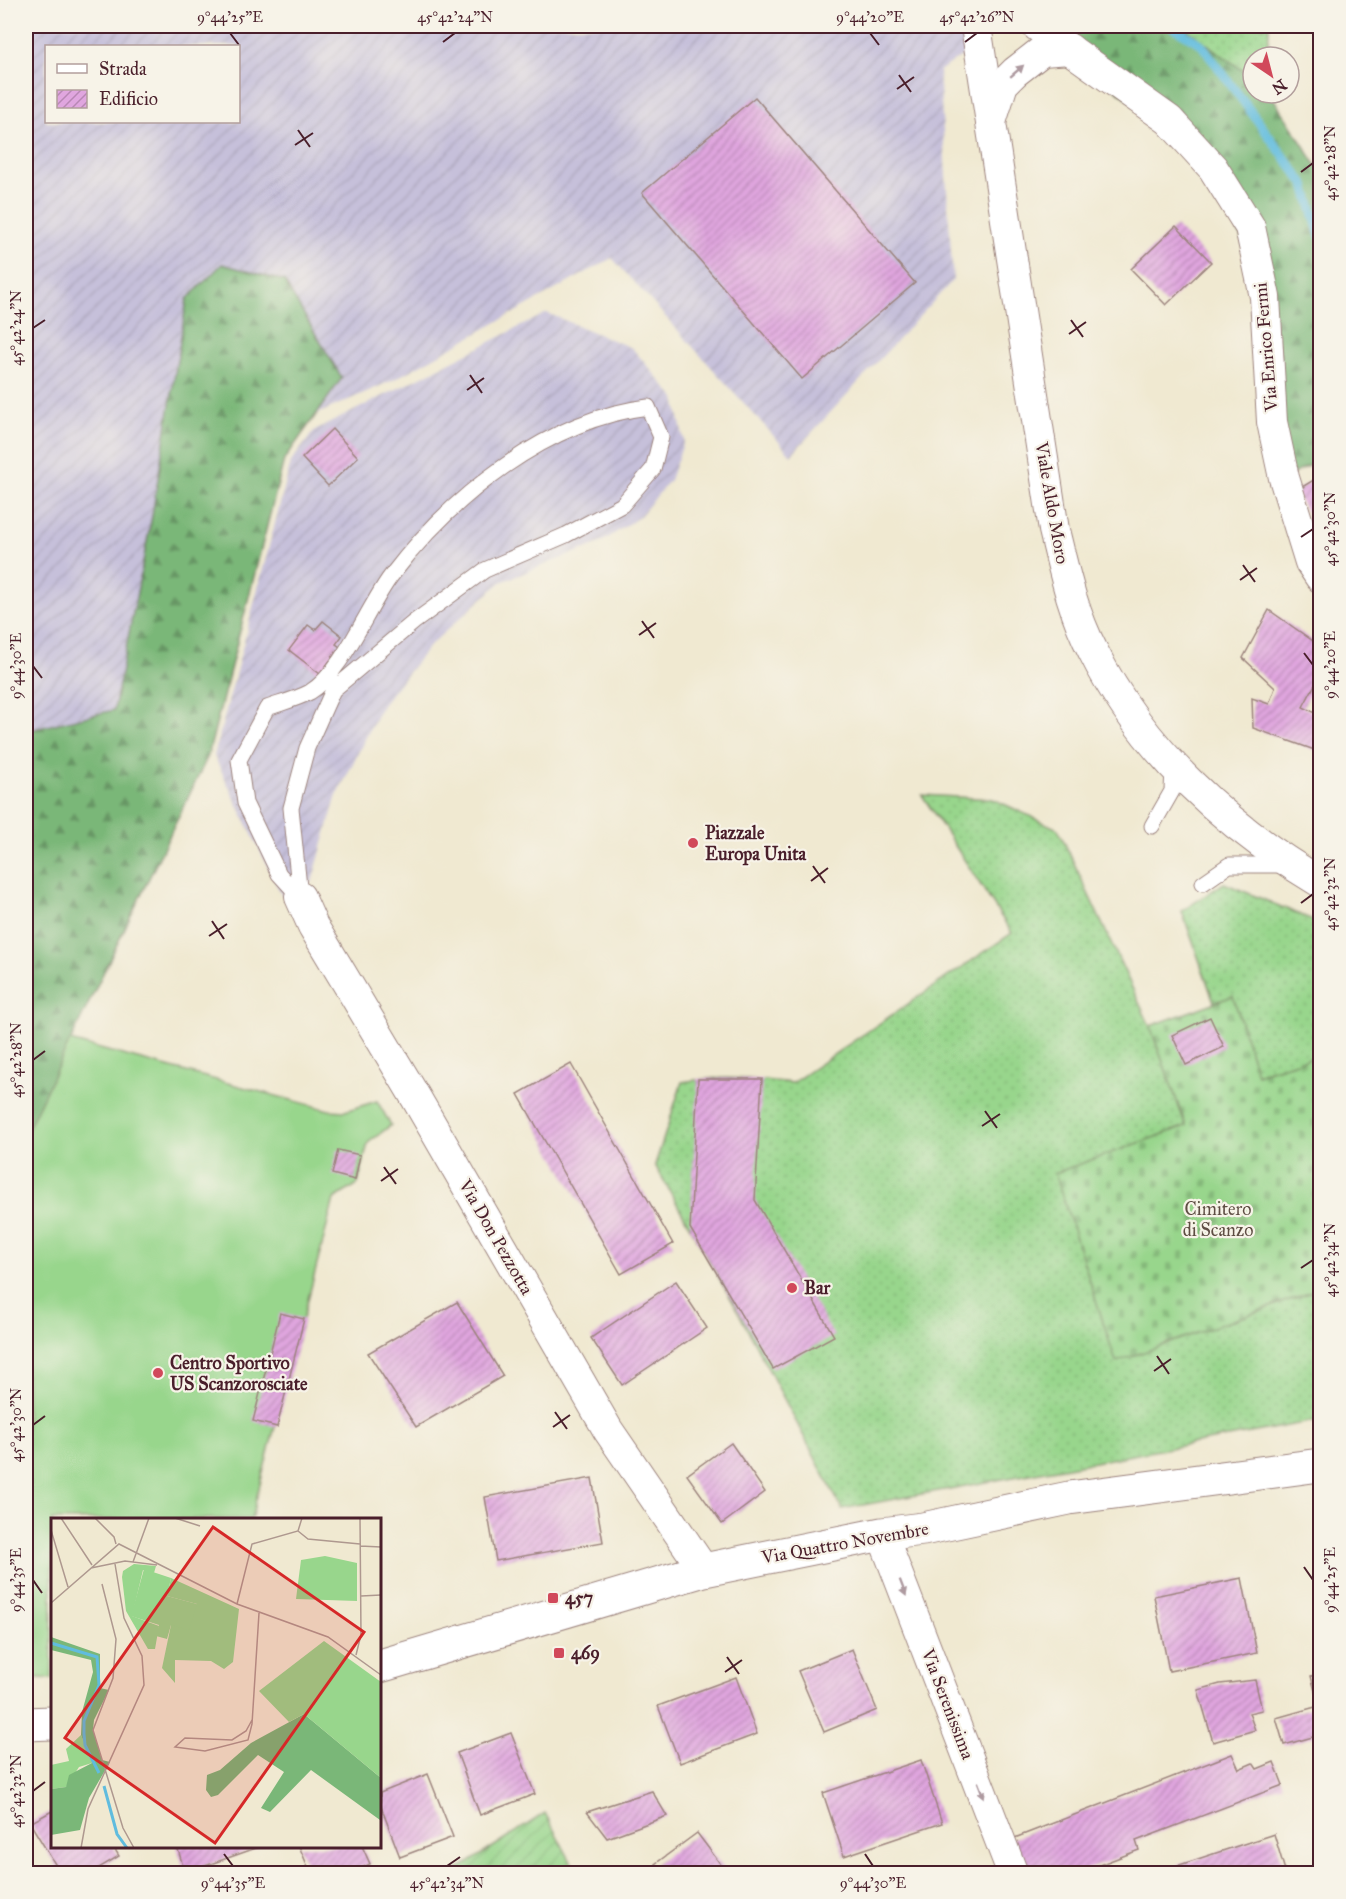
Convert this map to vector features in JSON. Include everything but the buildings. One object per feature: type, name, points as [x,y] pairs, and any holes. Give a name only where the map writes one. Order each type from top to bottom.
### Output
[{"type":"street","name":"Viale Aldo Moro","points":[[976,26],[1054,530],[1071,600],[1093,651],[1121,699],[1173,767],[1228,818],[1320,882]]},
{"type":"street","name":"Via Enrico Fermi","points":[[1037,26],[1169,120],[1213,168],[1250,227],[1265,297],[1272,422],[1284,478],[1310,562],[1320,577]]},
{"type":"street","points":[[991,122],[1003,84],[1015,72],[1042,51],[1070,49]]},
{"type":"street","name":"Via Don Pezzotta","points":[[300,897],[313,926],[416,1098],[602,1420],[634,1472],[704,1570]]},
{"type":"street","name":"Via Quattro Novembre","points":[[381,1666],[704,1570],[882,1534],[923,1529],[1070,1498],[1320,1465]]},
{"type":"street","name":"Via Serenissima","points":[[882,1534],[1013,1874]]},
{"type":"street","points":[[26,1724],[51,1723]]},
{"type":"lane","points":[[648,407],[661,437],[653,469],[622,505],[566,535],[485,570],[414,622],[333,690],[307,748],[291,808],[300,897],[279,873],[245,802],[239,760],[267,708],[311,691],[335,666],[368,617],[390,578],[448,511],[509,461],[591,422],[623,410],[648,407]]},
{"type":"lane","points":[[1152,826],[1172,791],[1173,767]]},
{"type":"lane","points":[[1203,883],[1229,865],[1293,865]]},
{"type":"shaded area","points":[[26,26],[981,26],[979,45],[939,71],[953,280],[791,455],[612,258],[393,380],[228,454],[26,1133]]},
{"type":"shaded area","points":[[547,313],[632,348],[675,398],[684,441],[670,480],[639,517],[600,543],[501,582],[430,645],[382,705],[337,795],[312,882],[282,896],[214,756],[291,462],[314,431]]},
{"type":"green space","points":[[1037,26],[1182,26],[1241,69],[1241,105],[1278,105],[1320,171],[1320,461],[1284,478],[1265,297],[1213,168]]},
{"type":"green space","points":[[1182,26],[1269,26],[1268,45],[1241,45],[1241,69]]},
{"type":"green space","points":[[222,264],[284,281],[342,378],[284,460],[208,756],[26,1133],[26,731],[114,710],[152,516],[187,299]]},
{"type":"green space","points":[[922,795],[993,799],[1058,829],[1150,1026],[1186,1126],[1116,1361],[1320,1289],[1320,1420],[842,1509],[741,1317],[655,1165],[682,1082],[723,1078],[792,1083],[1012,933]]},
{"type":"green space","points":[[1224,883],[1320,923],[1320,1055],[1257,1074],[1233,997],[1214,1002],[1182,911]]},
{"type":"green space","name":"Cimitero di Scanzo","points":[[1233,996],[1257,1074],[1320,1055],[1320,1289],[1116,1362],[1055,1173],[1186,1126],[1150,1026]]},
{"type":"green space","name":"Centro Sportivo US Scanzorosciate","points":[[70,1041],[329,1110],[345,1111],[377,1101],[391,1125],[368,1143],[358,1184],[334,1199],[251,1518],[51,1518],[51,1679],[26,1677],[26,1133]]},
{"type":"green space","points":[[545,1813],[577,1873],[453,1873]]},
{"type":"waterway","points":[[1171,26],[1201,44],[1305,185],[1320,236]]},
{"type":"place","name":"Piazzale Europa Unita","points":[[693,843]]},
{"type":"place","name":"Bar","points":[[792,1288]]},
{"type":"place","name":"Centro Sportivo US Scanzorosciate","points":[[158,1373]]},
{"type":"place","name":"457","points":[[553,1598]]},
{"type":"place","name":"469","points":[[559,1653]]}]
